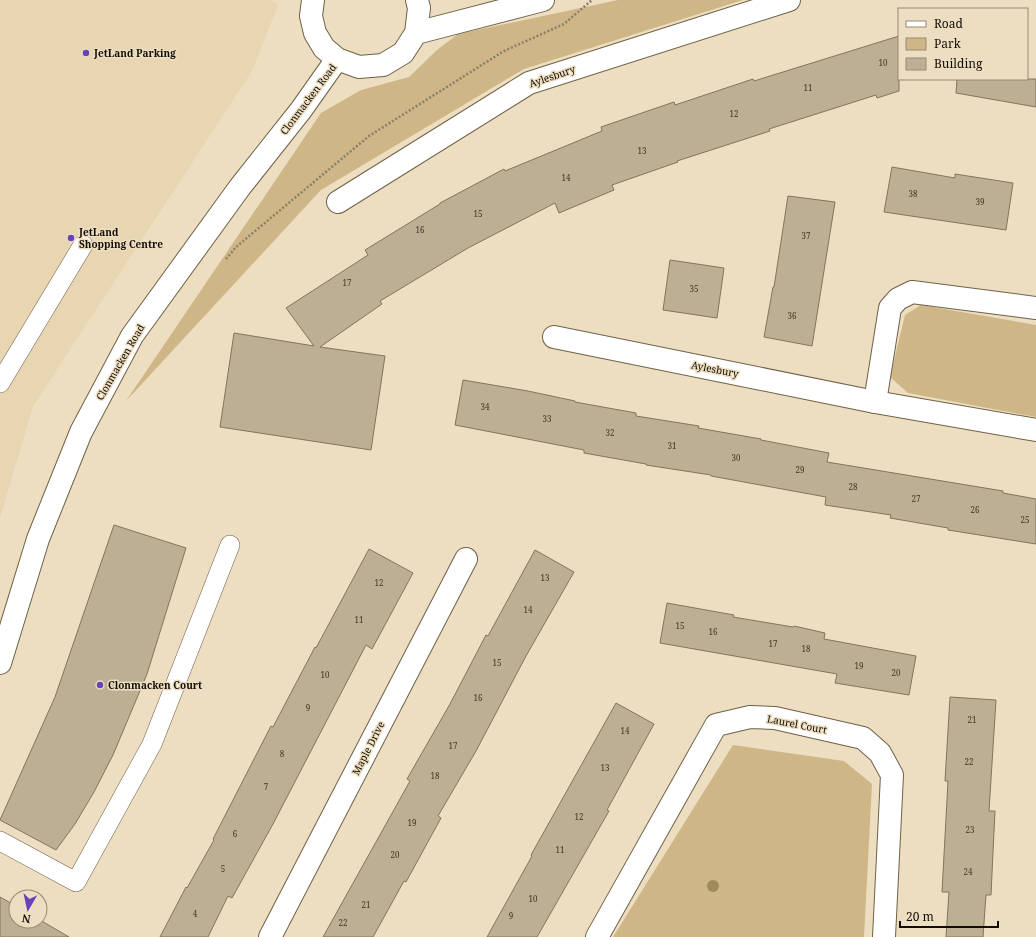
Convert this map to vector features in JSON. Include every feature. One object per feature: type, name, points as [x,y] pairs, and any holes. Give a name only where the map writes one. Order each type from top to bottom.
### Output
[{"type":"street","points":[[313,0],[311,16],[315,33],[324,48],[337,59],[359,67],[383,65],[403,53],[416,33],[419,8],[416,0]]},
{"type":"street","points":[[503,0],[535,2]]},
{"type":"street","name":"Aylesbury","points":[[338,202],[529,83],[789,0]]},
{"type":"street","points":[[416,33],[535,2]]},
{"type":"street","name":"Clonmacken Road","points":[[0,663],[38,539],[78,439],[132,336],[240,187],[301,110],[337,59]]},
{"type":"street","points":[[875,402],[890,308],[898,299],[912,292],[1036,308]]},
{"type":"street","name":"Aylesbury","points":[[554,337],[875,402],[1036,430]]},
{"type":"street","name":"Maple Drive","points":[[270,937],[466,559]]},
{"type":"street","name":"Laurel Court","points":[[598,937],[716,725],[750,717],[775,718],[863,738],[880,753],[892,774],[884,937]]},
{"type":"lane","points":[[0,383],[83,245]]},
{"type":"lane","points":[[0,841],[76,882],[152,744],[230,545]]},
{"type":"shaded area","name":"JetLand Shopping Centre","points":[[0,0],[270,0],[278,5],[252,71],[33,406],[0,518]]},
{"type":"green space","points":[[618,0],[743,0],[524,69],[321,190],[126,401],[321,113],[361,90],[409,77],[437,50],[458,34]]},
{"type":"green space","points":[[921,305],[1036,325],[1036,417],[908,393],[890,377],[905,315]]},
{"type":"green space","points":[[733,745],[844,761],[872,784],[864,937],[613,937]]},
{"type":"building","points":[[898,36],[899,91],[877,98],[876,95],[769,129],[770,131],[677,161],[678,162],[612,185],[614,190],[559,213],[555,203],[468,248],[380,301],[382,304],[320,347],[385,356],[371,450],[220,427],[234,333],[314,346],[286,308],[368,255],[365,250],[440,203],[504,169],[505,171],[602,131],[601,127],[674,102],[675,105],[753,79],[754,81]]},
{"type":"building","points":[[1036,79],[1036,107],[956,93],[957,80]]},
{"type":"building","points":[[892,167],[955,178],[955,174],[1013,183],[1006,230],[884,212]]},
{"type":"building","points":[[788,196],[835,202],[812,346],[764,337],[774,287]]},
{"type":"building","points":[[670,260],[724,268],[717,318],[663,310]]},
{"type":"building","points":[[463,380],[528,391],[575,402],[636,413],[636,416],[699,426],[698,428],[829,453],[827,462],[1003,491],[1003,493],[1036,499],[1036,544],[948,530],[948,528],[890,518],[891,515],[825,505],[826,497],[584,453],[584,450],[455,425]]},
{"type":"building","name":"Clonmacken Court","points":[[114,525],[186,548],[147,674],[113,755],[94,792],[75,824],[56,850],[0,820],[55,697]]},
{"type":"building","points":[[369,549],[413,573],[372,649],[366,645],[273,824],[232,898],[228,896],[208,937],[160,937],[186,887],[187,888],[214,840],[213,839],[271,726],[273,727]]},
{"type":"building","points":[[535,550],[574,572],[526,656],[476,751],[438,816],[441,818],[406,882],[404,881],[373,937],[323,937],[410,781],[407,779],[450,704],[486,635],[488,636]]},
{"type":"building","points":[[667,603],[734,615],[733,617],[794,626],[825,633],[824,639],[916,656],[909,695],[835,683],[837,674],[660,643]]},
{"type":"building","points":[[950,697],[996,700],[989,811],[995,811],[991,895],[986,895],[983,937],[946,937],[949,892],[942,892],[948,781],[945,781]]},
{"type":"building","points":[[616,703],[654,724],[607,810],[609,811],[537,937],[487,937],[532,856],[531,855]]},
{"type":"building","points":[[0,897],[8,902],[8,929],[48,929],[48,925],[69,937],[0,937]]},
{"type":"place","name":"JetLand Parking","points":[[86,53]]},
{"type":"place","name":"JetLand Shopping Centre","points":[[71,238]]},
{"type":"place","name":"Clonmacken Court","points":[[100,685]]}]
